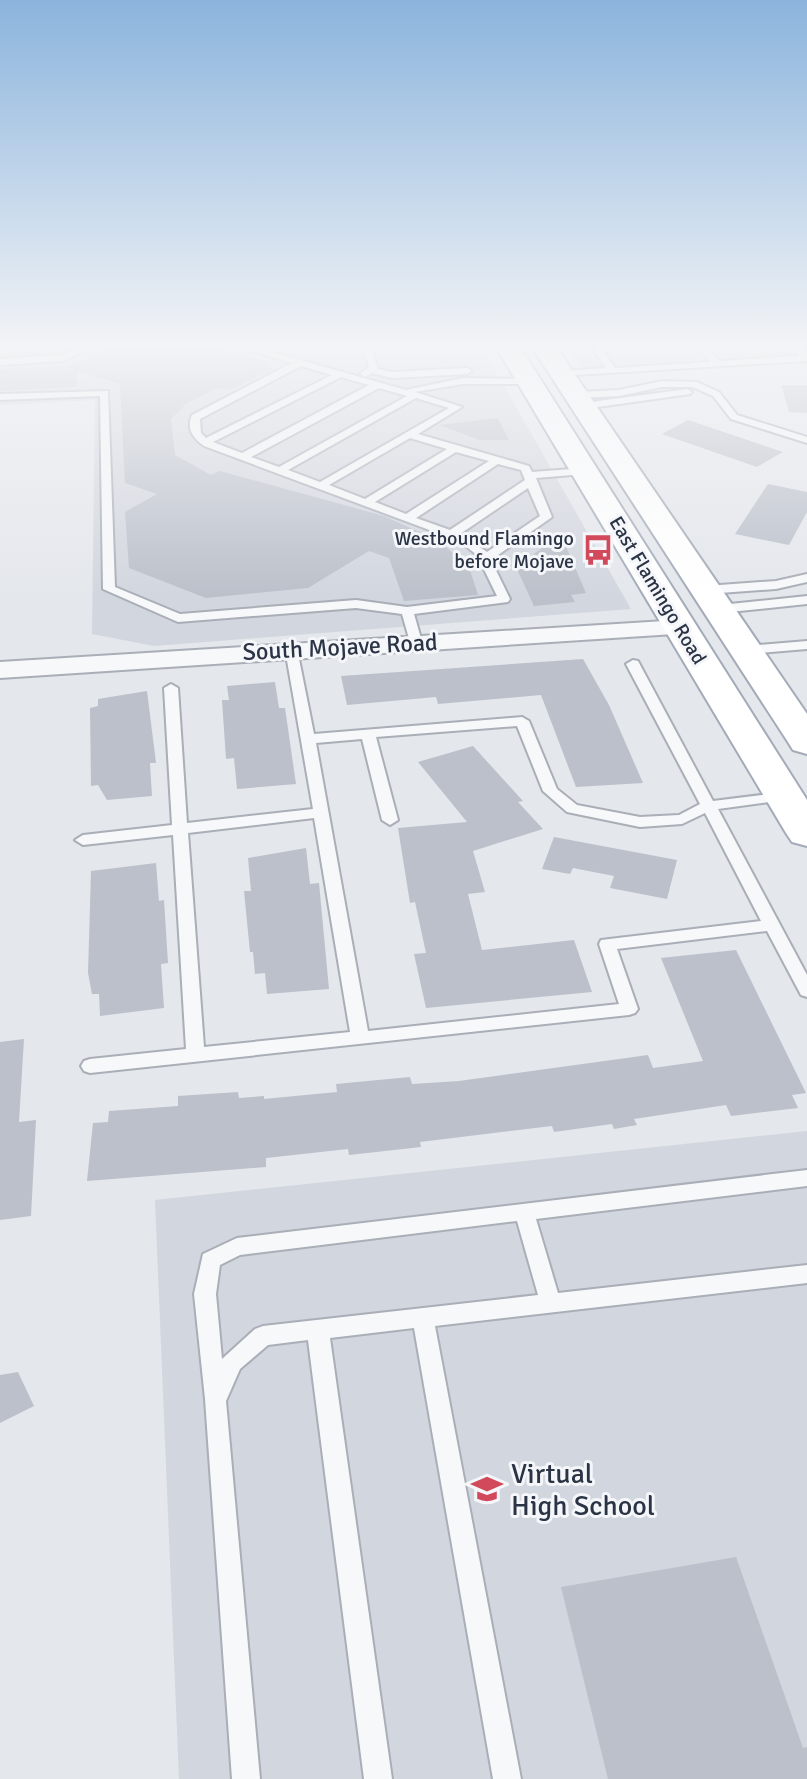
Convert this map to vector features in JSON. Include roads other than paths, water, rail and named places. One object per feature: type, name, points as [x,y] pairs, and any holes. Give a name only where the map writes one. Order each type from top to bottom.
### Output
[{"type":"main road","name":"East Flamingo Road","points":[[557,430],[807,833]]},
{"type":"main road","name":"East Flamingo Road","points":[[600,430],[807,742]]},
{"type":"main road","points":[[634,551],[672,570],[695,600],[713,600]]},
{"type":"main road","points":[[681,628],[707,638],[733,670],[773,689]]},
{"type":"street","name":"South Mojave Road","points":[[0,670],[291,649],[681,628]]},
{"type":"lane","points":[[106,430],[109,589],[178,618],[356,604],[407,611],[504,599],[482,553],[452,534],[205,442],[193,430]]},
{"type":"lane","points":[[205,442],[229,430]]},
{"type":"lane","points":[[243,457],[293,430]]},
{"type":"lane","points":[[281,470],[352,430]]},
{"type":"lane","points":[[322,485],[418,430]]},
{"type":"lane","points":[[775,430],[807,440]]},
{"type":"lane","points":[[410,435],[525,468],[546,517],[485,559]]},
{"type":"lane","points":[[368,502],[455,448]]},
{"type":"lane","points":[[409,517],[497,460]]},
{"type":"lane","points":[[452,534],[531,478],[585,471]]},
{"type":"lane","points":[[713,600],[807,578]]},
{"type":"lane","points":[[713,600],[807,600]]},
{"type":"lane","points":[[407,611],[416,642]]},
{"type":"lane","points":[[747,650],[807,645]]},
{"type":"lane","points":[[291,649],[360,1038]]},
{"type":"lane","points":[[633,664],[807,991]]},
{"type":"lane","points":[[171,688],[195,1055]]},
{"type":"lane","points":[[308,739],[522,721],[550,791],[572,809],[640,822],[682,819],[707,806],[785,796]]},
{"type":"lane","points":[[368,734],[390,820]]},
{"type":"lane","points":[[83,840],[321,813]]},
{"type":"lane","points":[[90,1066],[629,1009],[607,944],[772,925]]},
{"type":"lane","points":[[246,1779],[205,1294],[210,1260],[237,1247],[525,1215],[807,1178]]},
{"type":"lane","points":[[525,1215],[551,1304]]},
{"type":"lane","points":[[215,1401],[232,1362],[263,1336],[807,1274]]},
{"type":"lane","points":[[423,1318],[507,1779]]},
{"type":"lane","points":[[318,1330],[378,1779]]},
{"type":"place","name":"Westbound Flamingo before Mojave","points":[[598,550]]},
{"type":"place","name":"Virtual High School","points":[[487,1489]]}]
